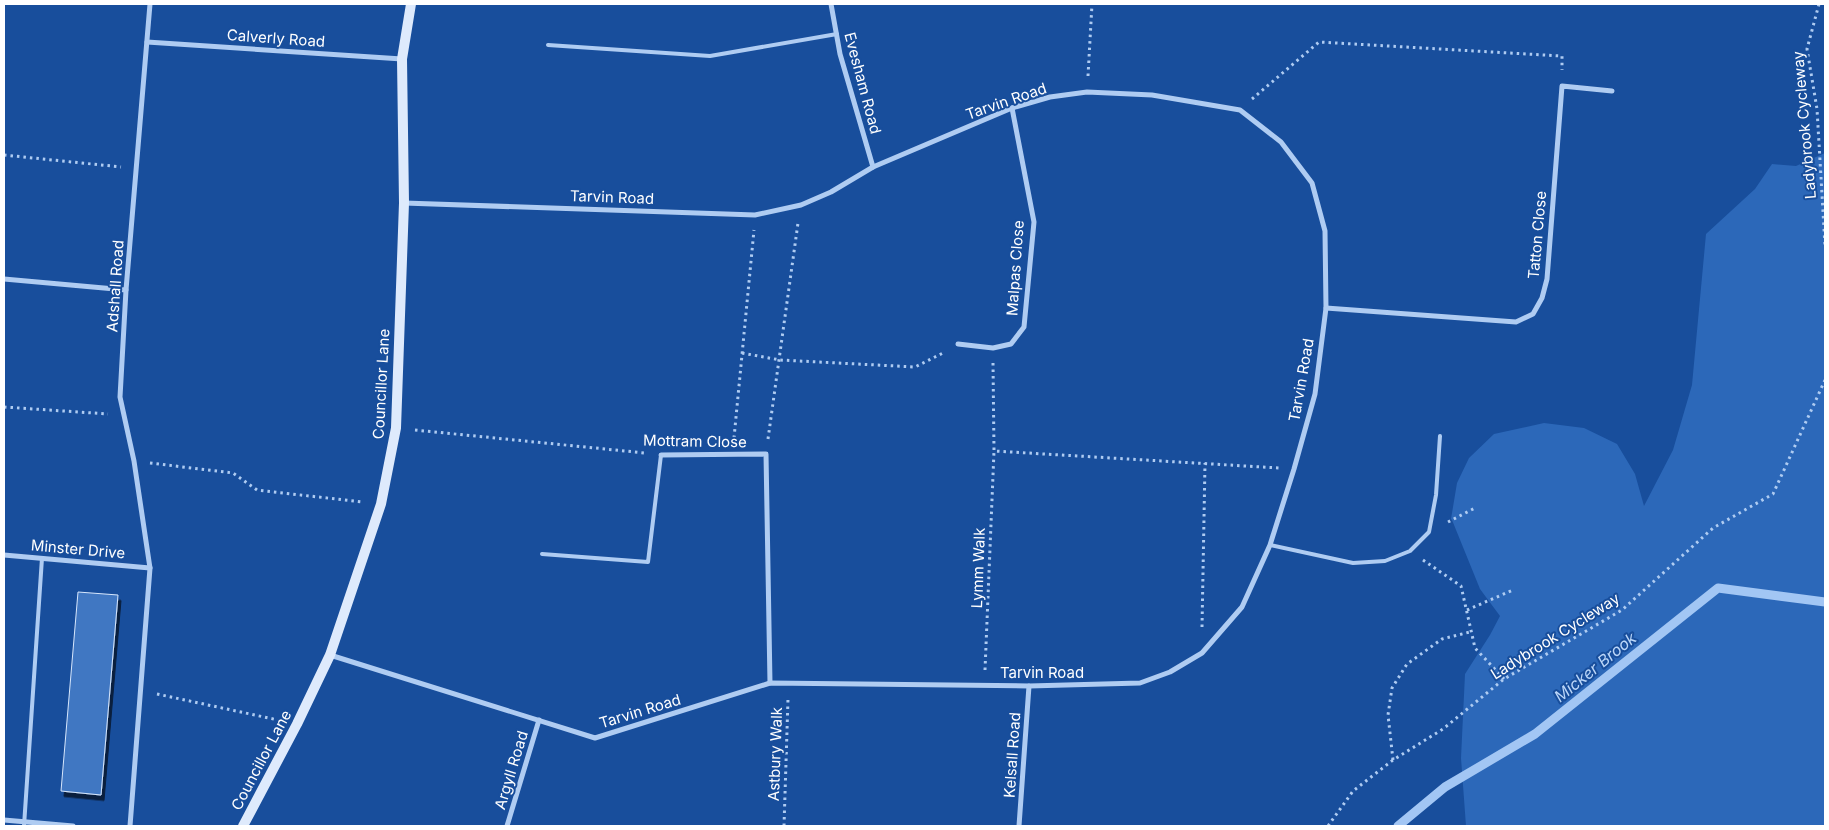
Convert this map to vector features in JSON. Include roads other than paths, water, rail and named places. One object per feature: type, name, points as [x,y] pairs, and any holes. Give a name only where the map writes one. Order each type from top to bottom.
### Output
[{"type":"street","name":"Adshall Road","points":[[150,4],[126,290],[120,397],[134,460],[150,568]]},
{"type":"street","name":"Councillor Lane","points":[[243,826],[297,724],[330,655],[381,504],[396,428],[404,202],[402,59],[411,4]]},
{"type":"street","name":"Evesham Road","points":[[831,4],[840,54],[873,167]]},
{"type":"street","name":"Calverly Road","points":[[147,42],[402,59]]},
{"type":"street","name":"Tatton Close","points":[[1326,308],[1516,322],[1534,314],[1542,298],[1547,279],[1562,86],[1612,91]]},
{"type":"street","name":"Tarvin Road","points":[[330,655],[595,738],[770,683],[1029,686],[1140,683],[1170,672],[1202,653],[1242,607],[1270,545],[1315,394],[1326,308],[1325,231],[1312,183],[1281,142],[1240,110],[1152,95],[1087,92],[1050,97],[1012,108],[873,167],[831,192],[801,205],[755,215],[404,202]]},
{"type":"street","name":"Malpas Close","points":[[958,344],[993,348],[1011,344],[1024,326],[1034,222],[1012,108]]},
{"type":"street","points":[[4,279],[126,290]]},
{"type":"street","name":"Mottram Close","points":[[661,455],[766,454],[770,683]]},
{"type":"street","name":"Minster Drive","points":[[4,555],[150,568]]},
{"type":"street","points":[[130,826],[142,691],[150,568]]},
{"type":"street","name":"Kelsall Road","points":[[1019,826],[1029,686]]},
{"type":"street","name":"Argyll Road","points":[[507,826],[539,720]]},
{"type":"street","points":[[4,820],[24,824],[73,826]]},
{"type":"lane","points":[[548,46],[710,56],[837,34]]},
{"type":"lane","points":[[1270,545],[1353,562],[1385,561],[1410,551],[1429,532],[1436,495],[1440,436]]},
{"type":"lane","points":[[542,554],[648,562],[661,455]]},
{"type":"lane","points":[[24,824],[42,558]]},
{"type":"waterway","name":"Micker Brook","points":[[1398,826],[1445,787],[1535,734],[1718,588],[1825,602]]}]
